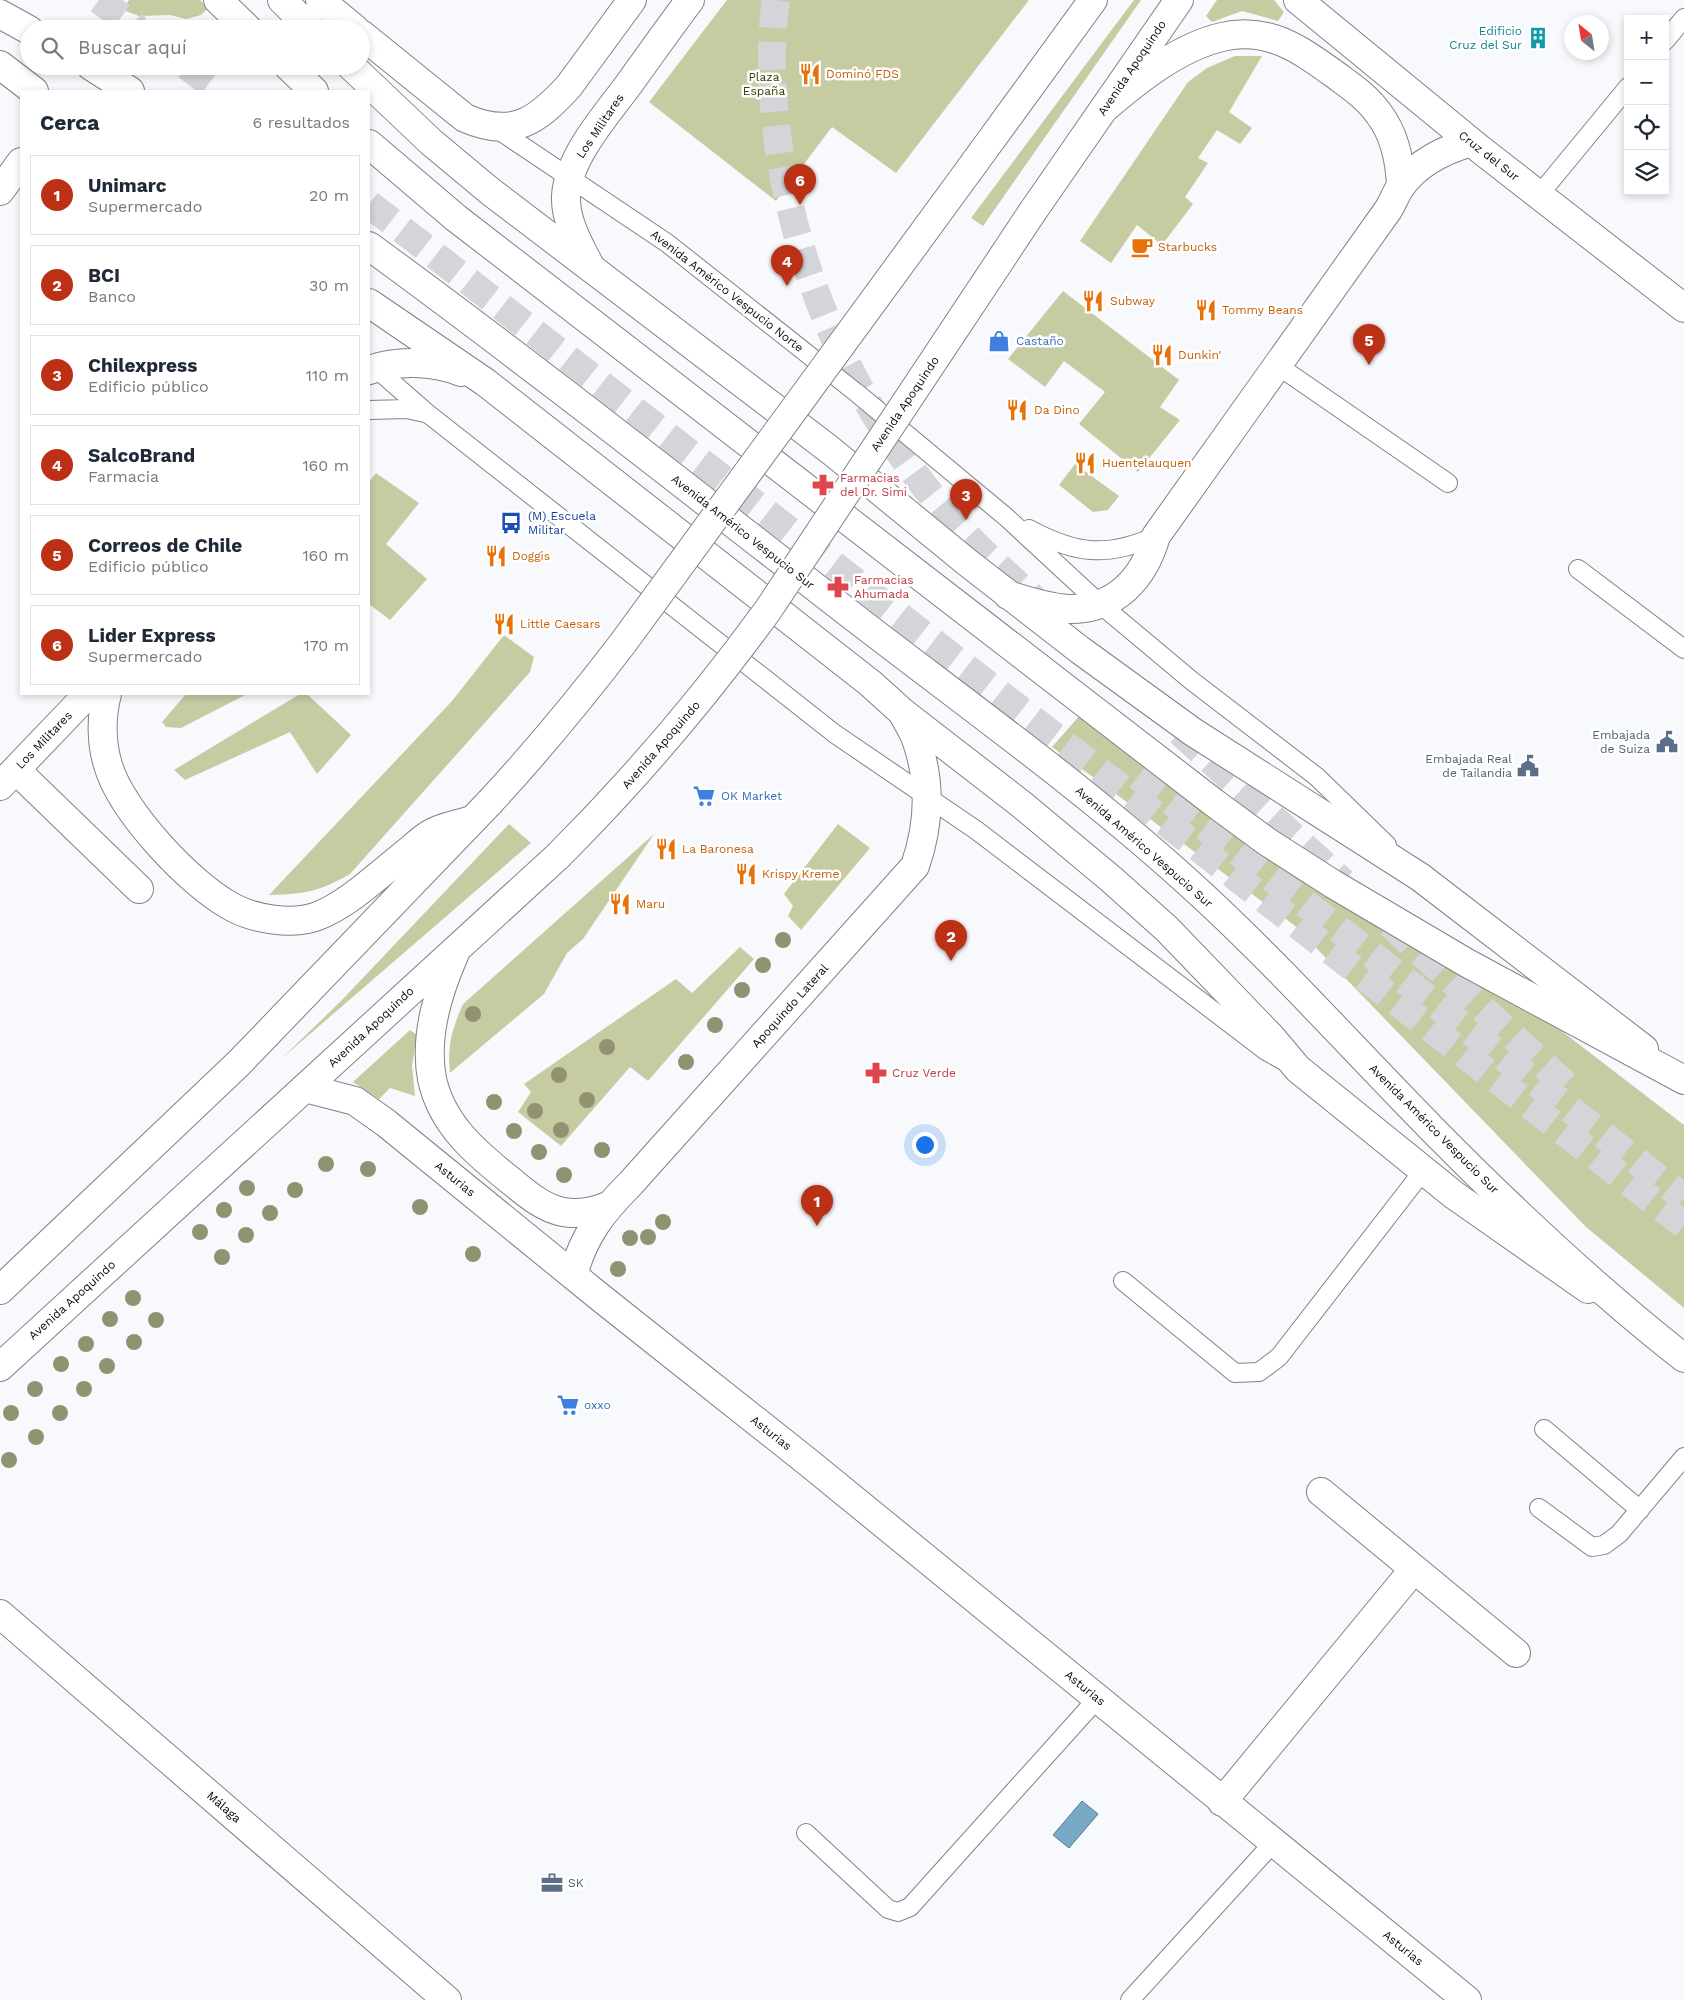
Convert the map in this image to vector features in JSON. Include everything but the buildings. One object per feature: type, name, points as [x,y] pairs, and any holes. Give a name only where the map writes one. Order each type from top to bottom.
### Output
[{"type":"main road","points":[[218,0],[239,20]]},
{"type":"main road","points":[[282,0],[302,20]]},
{"type":"main road","points":[[320,0],[344,20]]},
{"type":"main road","points":[[494,127],[517,125],[532,120],[543,113],[569,86],[632,0]]},
{"type":"main road","name":"Los Militares","points":[[591,267],[571,226],[566,196],[570,179],[583,148],[690,0]]},
{"type":"main road","points":[[0,1290],[239,1063],[481,810],[561,721],[623,643],[1093,0]]},
{"type":"main road","name":"Avenida Apoquindo","points":[[0,1366],[558,856],[654,756],[734,658],[768,610],[1033,211],[1179,0]]},
{"type":"main road","name":"Cruz del Sur","points":[[1298,0],[1471,142],[1684,308]]},
{"type":"main road","points":[[0,14],[20,25]]},
{"type":"main road","points":[[1106,107],[1136,81],[1171,59],[1209,41],[1239,34],[1272,38],[1288,43],[1304,52],[1368,101],[1380,115],[1396,148],[1400,166],[1401,186]]},
{"type":"main road","name":"Avenida Américo Vespucio Norte","points":[[370,41],[452,109],[478,124],[494,127]]},
{"type":"main road","points":[[0,65],[33,90]]},
{"type":"main road","points":[[105,75],[128,90]]},
{"type":"main road","points":[[297,75],[313,90]]},
{"type":"main road","points":[[361,75],[490,192],[830,450],[968,564],[1118,678],[1193,732],[1420,877],[1683,1080]]},
{"type":"main road","points":[[1008,594],[1032,602],[1068,608],[1100,604],[1116,596],[1141,572],[1151,554],[1156,536],[1388,210],[1401,186],[1423,164],[1446,150],[1471,142]]},
{"type":"main road","points":[[370,145],[456,218],[942,594],[1266,841],[1333,884],[1467,963],[1683,1080]]},
{"type":"main road","points":[[0,191],[20,163]]},
{"type":"main road","name":"Avenida Américo Vespucio Sur","points":[[370,247],[608,427],[1107,812],[1203,896],[1288,979],[1434,1132],[1634,1319]]},
{"type":"main road","points":[[370,304],[485,382]]},
{"type":"main road","points":[[371,367],[417,363],[448,367],[485,382]]},
{"type":"main road","name":"Avenida Américo Vespucio Sur","points":[[485,382],[870,682],[902,710],[1112,879],[1160,922],[1271,1037],[1298,1069],[1423,1171],[1522,1244],[1634,1319],[1684,1358]]},
{"type":"main road","name":"Los Militares","points":[[8,778],[87,695]]},
{"type":"main road","points":[[107,695],[103,720],[103,742],[108,765],[117,788],[129,808],[175,861],[210,893],[236,909],[269,919],[283,921],[314,918],[339,906],[432,833],[481,810]]},
{"type":"main road","name":"Apoquindo Lateral","points":[[572,1275],[583,1244],[594,1224],[608,1206],[644,1169],[915,866],[922,845],[926,821],[924,768],[917,741],[902,710]]},
{"type":"main road","points":[[8,778],[139,889]]},
{"type":"main road","points":[[458,948],[445,977],[437,1003],[431,1030],[430,1054],[435,1091],[451,1124],[480,1157],[544,1206],[562,1212],[578,1213],[593,1212],[608,1206]]},
{"type":"main road","name":"Asturias","points":[[305,1088],[355,1101],[386,1122],[572,1275],[809,1463],[1222,1802],[1467,2000]]},
{"type":"main road","points":[[1321,1492],[1516,1653]]},
{"type":"main road","points":[[1222,1802],[1414,1570]]},
{"type":"main road","name":"Málaga","points":[[0,1614],[447,2000]]},
{"type":"lane","points":[[1669,36],[1684,18]]},
{"type":"lane","points":[[1539,195],[1624,92]]},
{"type":"lane","name":"Avenida Américo Vespucio Norte","points":[[494,127],[666,243],[858,394],[1006,517]]},
{"type":"lane","points":[[1278,365],[1448,483]]},
{"type":"lane","points":[[371,367],[427,413]]},
{"type":"lane","points":[[370,410],[407,409],[427,413]]},
{"type":"lane","name":"Avenida Américo Vespucio Sur","points":[[427,413],[835,734],[976,830],[1266,1051],[1298,1069]]},
{"type":"lane","points":[[1006,517],[1050,540],[1073,548],[1096,551],[1137,545],[1156,536]]},
{"type":"lane","points":[[1006,517],[1100,604],[1192,681],[1317,777],[1420,877]]},
{"type":"lane","points":[[1578,569],[1684,649]]},
{"type":"lane","points":[[1124,1281],[1235,1373],[1260,1372],[1279,1357],[1423,1171]]},
{"type":"lane","points":[[1544,1429],[1640,1510]]},
{"type":"lane","points":[[1539,1508],[1592,1547],[1604,1545],[1619,1534],[1684,1457]]},
{"type":"lane","points":[[806,1832],[888,1909],[898,1912],[904,1910],[910,1907],[1097,1699]]},
{"type":"lane","points":[[1130,2000],[1274,1843]]},
{"type":"green space","points":[[129,0],[200,0],[208,8],[201,15],[186,19],[170,15],[139,16],[123,10]]},
{"type":"green space","name":"Plaza España","points":[[727,0],[1029,0],[896,173],[832,127],[776,201],[649,102]]},
{"type":"green space","points":[[1134,0],[1141,0],[983,226],[971,218]]},
{"type":"green space","points":[[1217,0],[1274,0],[1284,12],[1278,21],[1242,11],[1212,22],[1206,16]]},
{"type":"green space","points":[[1235,56],[1262,56],[1229,112],[1252,128],[1240,144],[1217,130],[1198,158],[1208,163],[1185,197],[1193,204],[1162,245],[1137,225],[1111,263],[1080,241],[1188,82],[1207,68]]},
{"type":"green space","points":[[1063,291],[1179,380],[1160,407],[1180,420],[1138,472],[1079,424],[1105,392],[1064,361],[1045,387],[1008,359]]},
{"type":"green space","points":[[1075,464],[1119,496],[1108,510],[1093,512],[1059,485]]},
{"type":"green space","points":[[376,473],[419,503],[386,544],[427,579],[390,620],[370,605],[370,481]]},
{"type":"green space","points":[[504,635],[534,657],[530,672],[350,874],[329,885],[311,891],[269,895],[452,701]]},
{"type":"green space","points":[[185,695],[245,695],[181,728],[166,727],[162,722]]},
{"type":"green space","points":[[298,695],[308,695],[351,735],[317,774],[290,732],[185,780],[174,770]]},
{"type":"green space","points":[[1081,714],[1464,956],[1684,1125],[1684,1308],[1586,1227],[1294,925],[1052,747]]},
{"type":"green space","points":[[509,824],[531,843],[281,1059],[341,1001]]},
{"type":"green space","points":[[838,824],[870,848],[801,930],[788,916],[793,906],[784,894]]},
{"type":"green space","points":[[654,834],[583,939],[567,953],[544,994],[450,1073],[449,1054],[451,1038],[463,1004]]},
{"type":"green space","points":[[740,947],[754,959],[648,1081],[630,1067],[561,1146],[518,1112],[531,1092],[524,1084],[676,979],[692,993]]},
{"type":"green space","points":[[410,1030],[417,1035],[412,1066],[415,1096],[390,1088],[379,1099],[353,1082]]},
{"type":"water","points":[[1082,1801],[1098,1814],[1069,1848],[1053,1835]]},
{"type":"tunnel","points":[[99,0],[126,20]]},
{"type":"tunnel","points":[[776,0],[772,40],[772,81],[781,162],[791,211],[804,259],[820,305],[862,392],[887,434],[916,475],[970,539],[1045,609]]},
{"type":"tunnel","points":[[199,75],[219,90]]},
{"type":"tunnel","points":[[370,205],[1684,1225]]},
{"type":"tunnel","points":[[1180,732],[1343,882]]},
{"type":"tunnel","points":[[1138,776],[1349,937],[1684,1198]]},
{"type":"tunnel","points":[[1390,924],[1567,1086]]},
{"type":"place","name":"Edificio Cruz del Sur","points":[[1538,38]]},
{"type":"place","name":"Dominó FDS","points":[[810,74]]},
{"type":"place","name":"Lider Express","points":[[800,205]]},
{"type":"place","name":"Starbucks","points":[[1142,247]]},
{"type":"place","name":"SalcoBrand","points":[[787,286]]},
{"type":"place","name":"Subway","points":[[1093,301]]},
{"type":"place","name":"Tommy Beans","points":[[1206,310]]},
{"type":"place","name":"Castaño","points":[[999,341]]},
{"type":"place","name":"Dunkin'","points":[[1162,355]]},
{"type":"place","name":"Correos de Chile","points":[[1369,365]]},
{"type":"place","name":"Da Dino","points":[[1017,410]]},
{"type":"place","name":"Huentelauquen","points":[[1085,463]]},
{"type":"place","name":"Farmacias del Dr. Simi","points":[[823,485]]},
{"type":"place","name":"Chilexpress","points":[[966,520]]},
{"type":"place","name":"(M) Escuela Militar","points":[[511,523]]},
{"type":"place","name":"Doggis","points":[[496,556]]},
{"type":"place","name":"Farmacias Ahumada","points":[[838,587]]},
{"type":"place","name":"Little Caesars","points":[[504,624]]},
{"type":"place","name":"Embajada de Suiza","points":[[1667,742]]},
{"type":"place","name":"Embajada Real de Tailandia","points":[[1528,766]]},
{"type":"place","name":"OK Market","points":[[704,796]]},
{"type":"place","name":"La Baronesa","points":[[666,849]]},
{"type":"place","name":"Krispy Kreme","points":[[746,874]]},
{"type":"place","name":"Maru","points":[[620,904]]},
{"type":"place","name":"BCI","points":[[951,961]]},
{"type":"place","name":"Cruz Verde","points":[[876,1073]]},
{"type":"place","name":"Unimarc","points":[[817,1226]]},
{"type":"place","name":"oxxo","points":[[568,1405]]},
{"type":"place","name":"SK","points":[[552,1883]]}]
